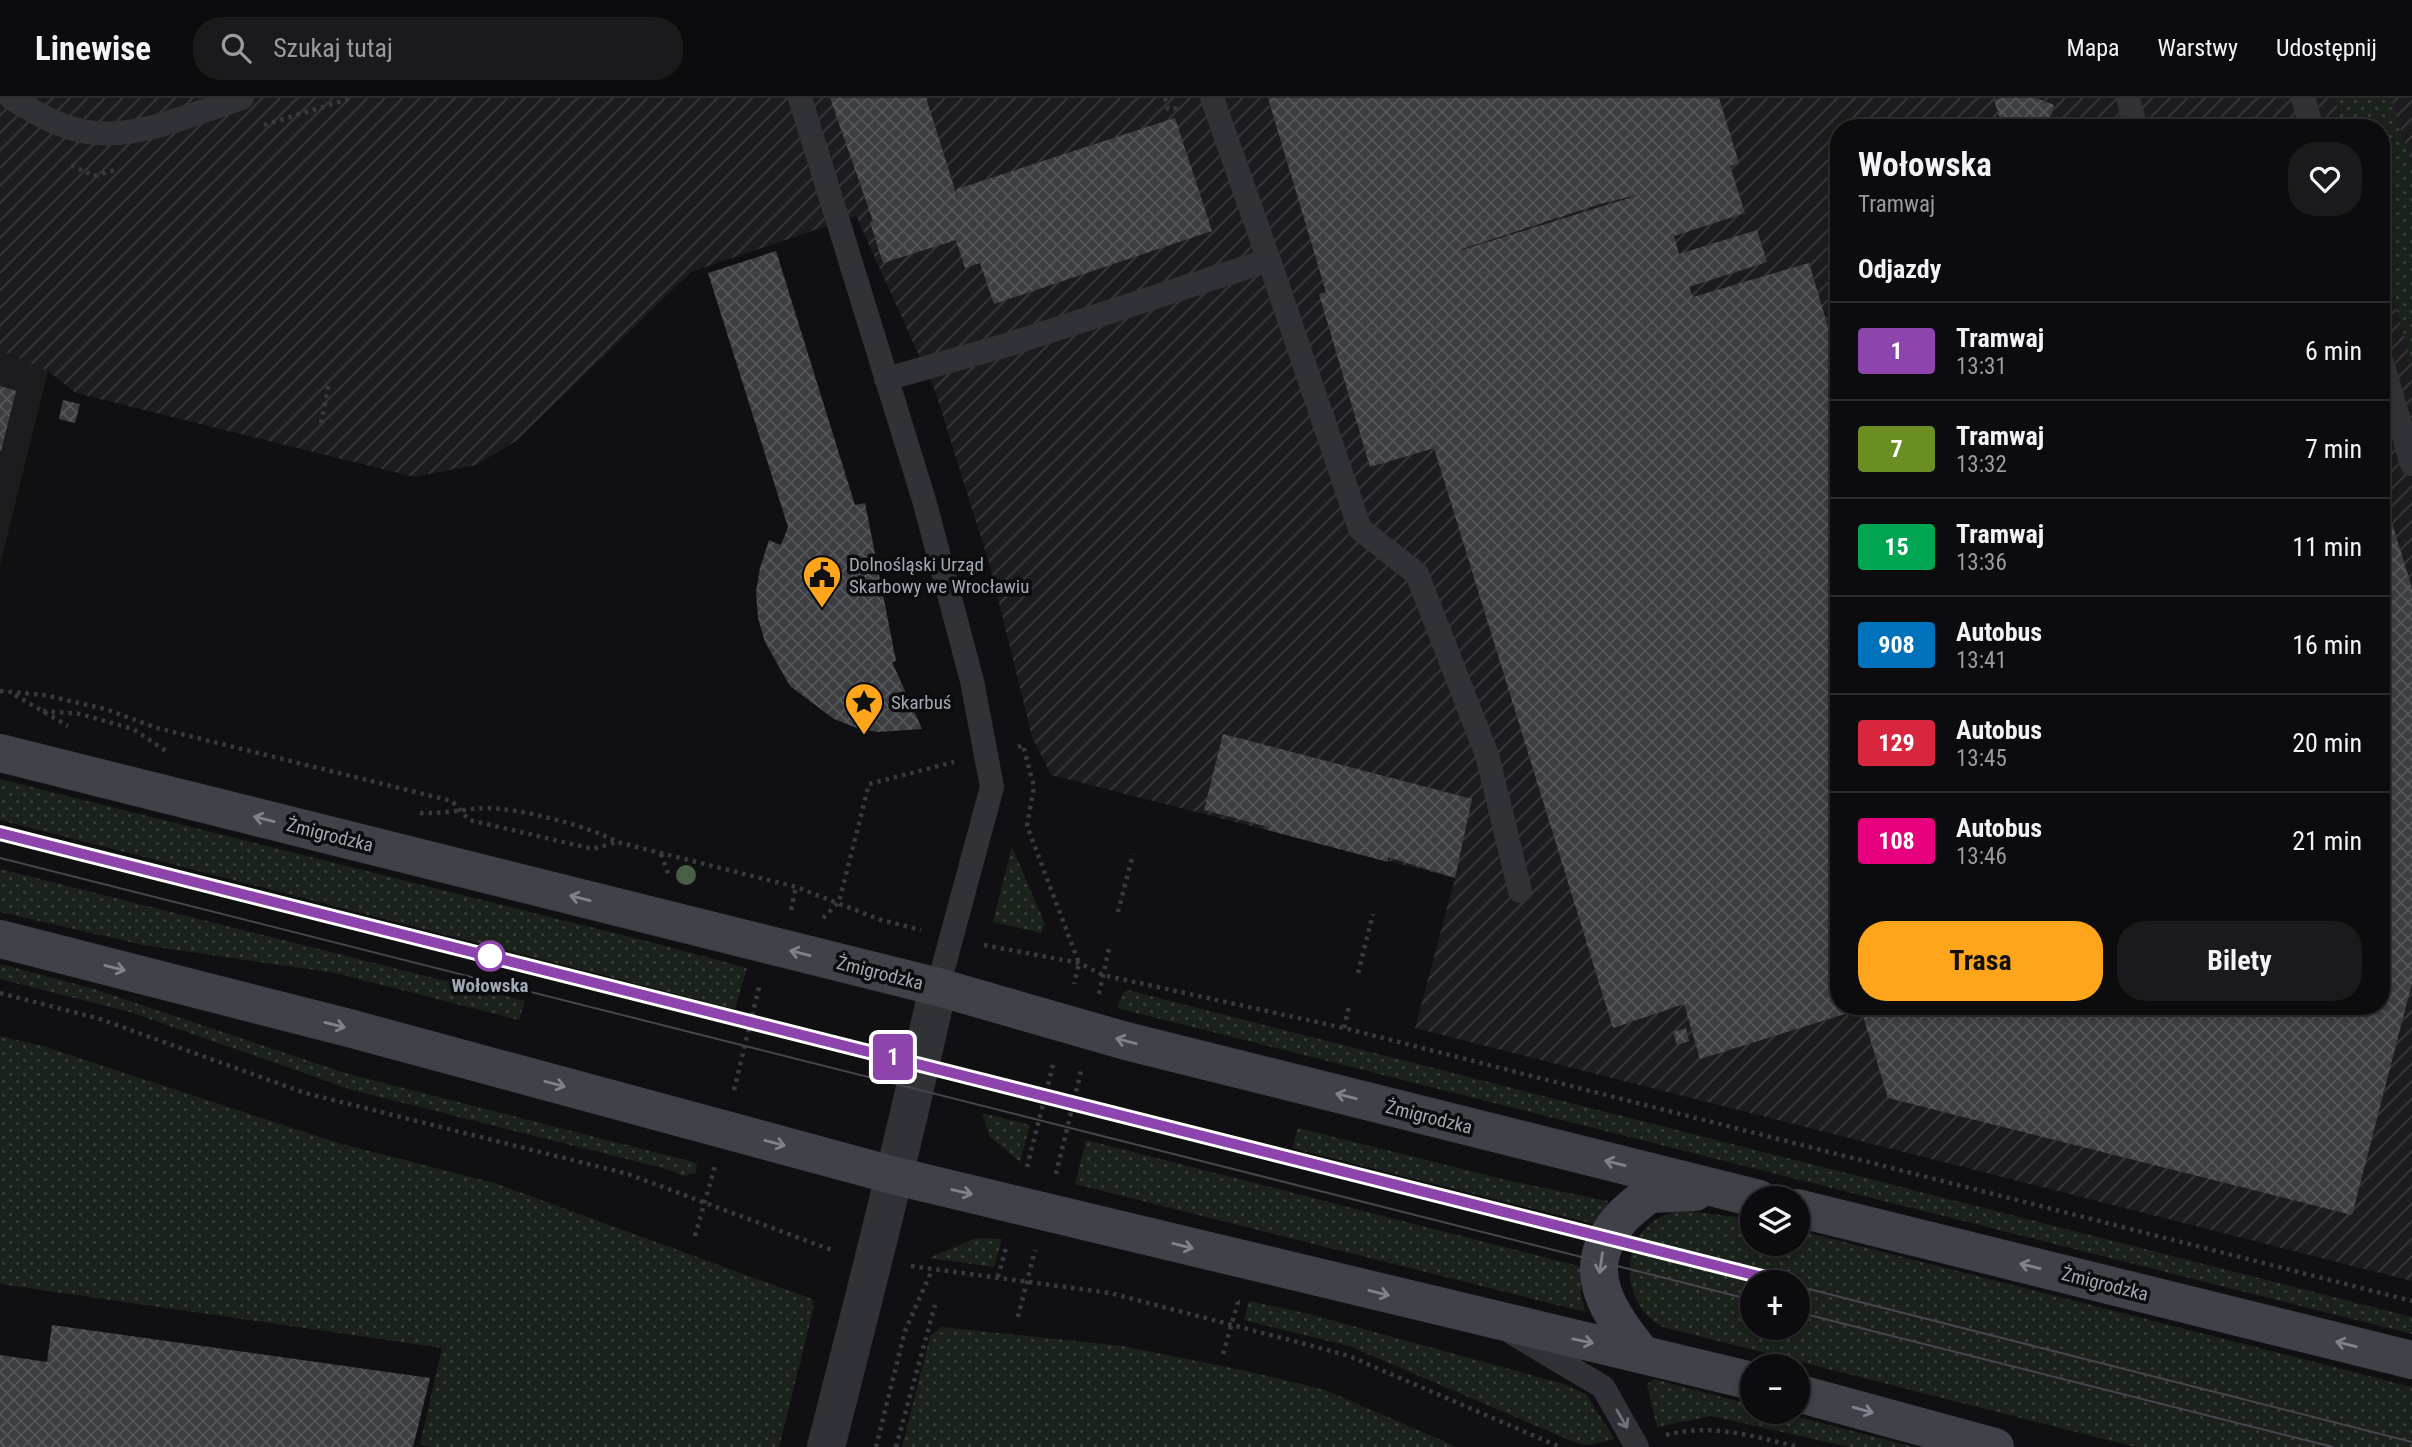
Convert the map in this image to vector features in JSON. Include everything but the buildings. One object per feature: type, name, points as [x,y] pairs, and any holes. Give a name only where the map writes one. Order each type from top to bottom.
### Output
[{"type":"main road","name":"Żmigrodzka","points":[[0,753],[938,987],[1078,1027],[1740,1194]]},
{"type":"main road","points":[[0,939],[349,1028],[896,1176],[1492,1321],[1641,1353],[1740,1378]]},
{"type":"main road","points":[[1641,1353],[1609,1313],[1600,1279],[1600,1262],[1608,1237],[1617,1222],[1648,1194],[1740,1195]]},
{"type":"main road","name":"Żmigrodzka","points":[[1810,1211],[2412,1360]]},
{"type":"main road","points":[[1810,1397],[1995,1447]]},
{"type":"street","points":[[826,1447],[872,1258],[896,1176],[938,987]]},
{"type":"lane","points":[[11,98],[50,121],[102,134],[128,133],[242,98]]},
{"type":"lane","points":[[800,98],[924,500],[972,681],[992,787],[938,987]]},
{"type":"lane","points":[[1212,98],[1360,529],[1417,574],[1487,755],[1520,891]]},
{"type":"lane","points":[[2128,98],[2134,119]]},
{"type":"lane","points":[[2303,98],[2309,119]]},
{"type":"lane","points":[[886,379],[1007,345],[1269,260]]},
{"type":"lane","points":[[2390,390],[2412,464]]},
{"type":"lane","points":[[1492,1321],[1603,1387],[1636,1445]]},
{"type":"path","points":[[1164,98],[1168,109],[1186,108]]},
{"type":"path","points":[[321,423],[329,383]]},
{"type":"path","points":[[0,691],[44,695],[105,709],[157,728],[452,801],[469,820],[593,849],[617,842]]},
{"type":"path","points":[[15,694],[43,712],[80,714],[133,729],[178,758]]},
{"type":"path","points":[[818,923],[839,902],[869,783],[957,762]]},
{"type":"path","points":[[412,813],[511,810],[603,834],[617,842],[796,887],[881,920],[918,930]]},
{"type":"path","points":[[1018,1317],[1035,1251],[1032,1209],[1078,1027],[1079,963],[1027,826]]},
{"type":"path","points":[[661,853],[670,880]]},
{"type":"path","points":[[1118,912],[1133,854]]},
{"type":"path","points":[[789,917],[796,887]]},
{"type":"path","points":[[1358,974],[1373,914]]},
{"type":"path","points":[[998,1276],[1032,1209],[1078,1027],[1103,975],[1110,944]]},
{"type":"path","points":[[993,947],[1079,963],[1103,975],[1344,1028],[2412,1301]]},
{"type":"path","points":[[0,993],[100,1019],[305,1093],[628,1174],[706,1201],[828,1250],[932,1270],[998,1276],[1110,1293],[1349,1356],[1560,1447]]},
{"type":"path","points":[[1344,1028],[1349,1007]]},
{"type":"path","points":[[1035,1251],[1049,1255]]},
{"type":"path","points":[[876,1447],[905,1331],[932,1270]]},
{"type":"path","points":[[1223,1354],[1238,1302],[1224,1298]]},
{"type":"path","points":[[897,1447],[935,1305]]},
{"type":"path","points":[[1636,1445],[1684,1430],[1719,1429],[1798,1447]]},
{"type":"shaded area","points":[[0,98],[2335,98],[2341,119],[1830,119],[1830,1015],[2390,1015],[2390,286],[2412,362],[2412,1281],[1415,1028],[1455,878],[1051,775],[1032,737],[990,566],[935,391],[856,216],[691,272],[516,441],[476,465],[414,477],[76,393],[48,371],[0,350]]},
{"type":"shaded area","points":[[2335,98],[2391,98],[2412,166],[2412,362],[2390,286],[2390,119],[2341,119]]},
{"type":"shaded area","points":[[2391,98],[2412,98],[2412,166]]},
{"type":"shaded area","points":[[0,350],[48,371],[0,565]]},
{"type":"shaded area","points":[[0,779],[747,968],[735,1009],[0,820]]},
{"type":"shaded area","points":[[1012,847],[1045,924],[1041,933],[993,922]]},
{"type":"shaded area","points":[[0,869],[525,1001],[519,1020],[335,973],[143,945],[0,912]]},
{"type":"shaded area","points":[[0,964],[91,988],[345,1073],[697,1163],[695,1173],[683,1176],[663,1168],[352,1090],[130,1012],[0,979]]},
{"type":"shaded area","points":[[1127,990],[2412,1317],[2412,1334],[1117,1008]]},
{"type":"shaded area","points":[[0,1036],[46,1047],[338,1143],[494,1183],[812,1299],[814,1307],[779,1447],[431,1447],[420,1444],[442,1348],[0,1284]]},
{"type":"shaded area","points":[[982,1113],[1030,1125],[1020,1162],[990,1137]]},
{"type":"shaded area","points":[[1298,1128],[1506,1180],[1608,1201],[1608,1204],[1594,1224],[1292,1148]]},
{"type":"shaded area","points":[[1086,1140],[1583,1267],[1581,1292],[1585,1312],[1075,1184]]},
{"type":"shaded area","points":[[1681,1210],[1740,1217],[1740,1256],[1810,1256],[1810,1233],[2412,1387],[2412,1447],[2135,1447],[1810,1364],[1810,1354],[1769,1354],[1663,1327],[1642,1309],[1635,1297],[1630,1271],[1636,1243],[1643,1231],[1660,1217]]},
{"type":"shaded area","points":[[976,1238],[1002,1239],[994,1267],[929,1258]]},
{"type":"shaded area","points":[[1249,1301],[1305,1313],[1564,1384],[1586,1394],[1615,1439],[1588,1445],[1574,1442],[1349,1346],[1244,1320]]},
{"type":"shaded area","points":[[941,1327],[1123,1346],[1247,1371],[1325,1390],[1457,1447],[902,1447],[930,1336]]},
{"type":"shaded area","points":[[1654,1379],[1740,1402],[1740,1423],[1711,1416],[1657,1427],[1647,1384]]},
{"type":"shaded area","points":[[1810,1420],[1914,1447],[1849,1447],[1747,1424],[1810,1424]]},
{"type":"tram line","points":[[0,832],[1740,1271]]},
{"type":"tram line","name":"1","points":[[0,833],[1740,1271]]},
{"type":"tram line","points":[[0,858],[1740,1297]]},
{"type":"tram line","points":[[1810,1289],[2412,1442]]},
{"type":"tram line","points":[[1810,1315],[2333,1447]]},
{"type":"place","name":"Dolnośląski Urząd Skarbowy we Wrocławiu","points":[[822,609]]},
{"type":"place","name":"Skarbuś","points":[[864,736]]},
{"type":"place","name":"Wołowska","points":[[490,956]]}]
